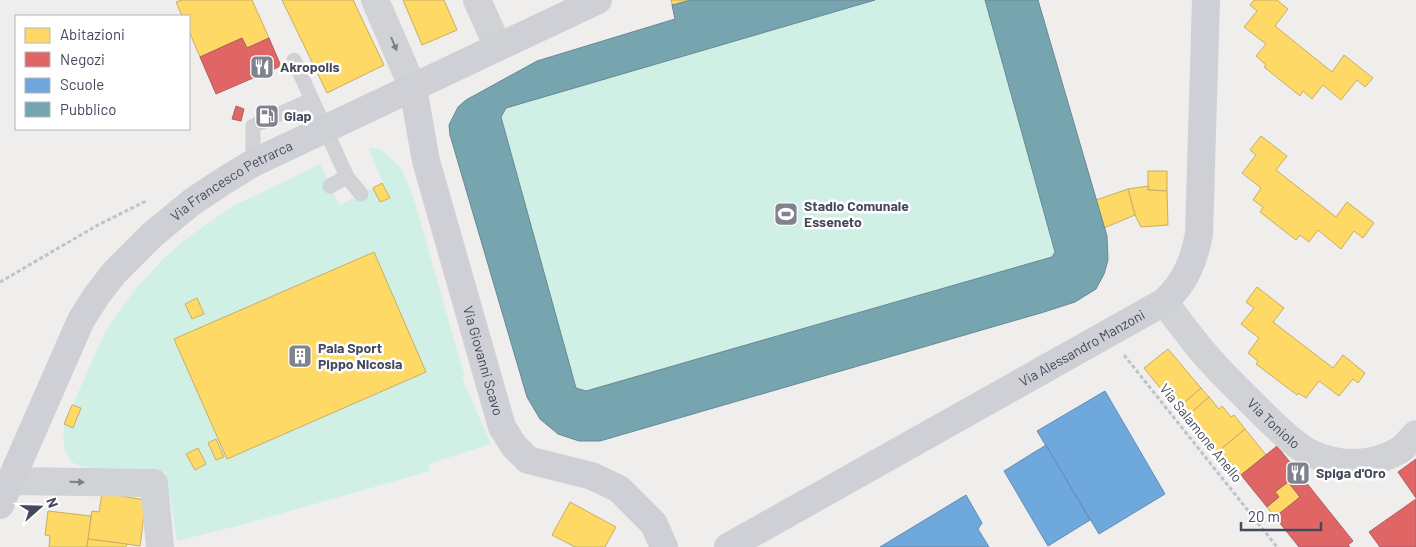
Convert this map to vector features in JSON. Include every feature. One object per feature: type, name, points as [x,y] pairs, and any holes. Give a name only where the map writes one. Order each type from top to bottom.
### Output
[{"type":"street","points":[[375,0],[413,88]]},
{"type":"street","points":[[477,0],[498,47]]},
{"type":"street","name":"Via Francesco Petrarca","points":[[5,493],[81,320],[114,273],[152,235],[222,182],[253,163],[598,0]]},
{"type":"street","name":"Via Alessandro Manzoni","points":[[728,547],[1164,302],[1174,293],[1189,269],[1196,252],[1200,234],[1206,0]]},
{"type":"street","name":"Via Giovanni Scavo","points":[[413,88],[426,161],[502,427],[507,437],[528,460],[592,476],[619,488],[654,524],[664,547]]},
{"type":"street","name":"Via Toniolo","points":[[1164,302],[1208,358],[1241,394],[1295,444],[1312,454],[1348,464],[1367,462],[1385,458],[1401,449],[1416,434]]},
{"type":"street","points":[[5,493],[154,484],[160,547]]},
{"type":"lane","points":[[294,60],[347,176],[361,194]]},
{"type":"lane","points":[[253,163],[253,126],[311,100]]},
{"type":"lane","points":[[330,186],[347,176]]},
{"type":"path","points":[[0,282],[98,225],[156,197],[178,214]]},
{"type":"path","name":"Via Salamone Anello","points":[[1106,333],[1278,547]]},
{"type":"green space","name":"Stadio Comunale Esseneto","points":[[691,0],[1038,0],[1107,236],[1108,254],[1102,279],[1094,289],[1084,296],[1044,312],[600,441],[558,434],[540,419],[527,397],[450,135],[452,120],[466,100],[537,61],[675,19]]},
{"type":"green space","points":[[368,148],[381,149],[401,168],[413,196],[464,375],[462,378],[491,444],[428,464],[430,471],[241,525],[177,541],[166,472],[116,471],[89,468],[71,461],[66,453],[63,439],[64,424],[106,330],[134,291],[162,260],[186,239],[231,207],[320,164],[339,205],[373,188],[380,202],[390,198]]},
{"type":"building: Abitazioni","points":[[182,0],[252,0],[269,38],[247,48],[242,38],[200,57],[190,33],[190,15],[182,15],[176,2]]},
{"type":"building: Abitazioni","points":[[282,0],[353,0],[384,65],[327,93]]},
{"type":"building: Abitazioni","points":[[403,0],[444,0],[457,30],[422,45]]},
{"type":"building: Abitazioni","points":[[671,0],[854,0],[684,49]]},
{"type":"building: Abitazioni","points":[[1254,0],[1277,0],[1288,9],[1275,26],[1332,72],[1344,55],[1373,78],[1365,87],[1357,80],[1341,100],[1323,85],[1312,99],[1303,91],[1300,96],[1264,67],[1266,65],[1256,56],[1266,44],[1244,27],[1257,11],[1250,5]]},
{"type":"building: Abitazioni","points":[[1261,136],[1287,156],[1276,170],[1336,217],[1347,202],[1374,223],[1363,238],[1354,231],[1341,249],[1318,230],[1309,242],[1300,235],[1296,240],[1260,212],[1263,207],[1253,200],[1261,188],[1242,173],[1256,155],[1250,150]]},
{"type":"building: Abitazioni","points":[[1148,171],[1167,171],[1167,191],[1148,190]]},
{"type":"building: Abitazioni","points":[[382,183],[390,198],[380,202],[373,188]]},
{"type":"building: Abitazioni","points":[[1148,186],[1148,190],[1167,191],[1168,225],[1141,227],[1135,215],[1128,189]]},
{"type":"building: Abitazioni","points":[[1128,189],[1135,215],[1104,228],[1096,200]]},
{"type":"building: Abitazioni","name":"Pala Sport Pippo Nicosia","points":[[374,252],[426,372],[227,459],[174,339]]},
{"type":"building: Abitazioni","points":[[1257,287],[1284,308],[1273,322],[1333,368],[1343,355],[1365,373],[1358,383],[1353,379],[1339,396],[1319,381],[1306,398],[1298,393],[1297,395],[1256,364],[1258,361],[1248,353],[1259,338],[1241,324],[1254,308],[1246,302]]},
{"type":"building: Abitazioni","points":[[197,298],[204,314],[192,319],[185,304]]},
{"type":"building: Abitazioni","points":[[1168,349],[1201,388],[1177,409],[1144,368]]},
{"type":"building: Abitazioni","points":[[1201,388],[1209,397],[1185,418],[1177,409]]},
{"type":"building: Abitazioni","points":[[1209,397],[1219,409],[1222,406],[1231,417],[1234,415],[1245,429],[1214,455],[1185,418]]},
{"type":"building: Abitazioni","points":[[72,405],[81,408],[73,428],[64,424]]},
{"type":"building: Abitazioni","points":[[1245,429],[1266,455],[1241,475],[1220,450]]},
{"type":"building: Abitazioni","points":[[216,439],[224,457],[216,460],[208,443]]},
{"type":"building: Abitazioni","points":[[198,448],[206,464],[195,470],[186,454]]},
{"type":"building: Abitazioni","points":[[1288,482],[1300,497],[1275,517],[1267,507],[1279,497],[1275,492]]},
{"type":"building: Abitazioni","points":[[102,493],[146,500],[140,546],[88,539],[92,511],[99,512]]},
{"type":"building: Abitazioni","points":[[570,502],[616,527],[605,547],[575,547],[552,535]]},
{"type":"building: Abitazioni","points":[[48,511],[91,516],[87,547],[49,547],[50,536],[45,535]]},
{"type":"building: Abitazioni","points":[[88,539],[127,544],[126,547],[87,547]]},
{"type":"building: Negozi","points":[[242,38],[247,48],[269,38],[281,66],[216,94],[200,57]]},
{"type":"building: Negozi","points":[[236,106],[244,109],[241,121],[232,119]]},
{"type":"building: Negozi","points":[[1277,446],[1353,541],[1348,545],[1350,547],[1299,547],[1275,517],[1300,497],[1288,482],[1275,492],[1279,497],[1267,507],[1241,475]]},
{"type":"building: Negozi","points":[[1416,459],[1416,498],[1398,472]]},
{"type":"building: Negozi","points":[[1416,499],[1416,547],[1380,547],[1369,532]]},
{"type":"building: Scuole","points":[[1105,391],[1165,494],[1099,534],[1037,431]]},
{"type":"building: Scuole","points":[[1046,445],[1090,520],[1048,546],[1004,471]]},
{"type":"building: Scuole","points":[[966,495],[982,523],[978,529],[989,547],[880,547]]},
{"type":"building: Pubblico","points":[[691,0],[875,0],[506,108],[501,117],[576,388],[586,391],[1052,257],[1055,252],[985,0],[1038,0],[1107,236],[1108,260],[1104,274],[1096,289],[1075,302],[1044,312],[600,441],[579,441],[558,434],[540,419],[527,397],[450,135],[449,125],[458,107],[466,100],[537,61],[675,19],[672,5]]},
{"type":"place","name":"Akropolis","points":[[262,67]]},
{"type":"place","name":"Giap","points":[[267,116]]},
{"type":"place","name":"Stadio Comunale Esseneto","points":[[786,214]]},
{"type":"place","name":"Pala Sport Pippo Nicosia","points":[[300,356]]},
{"type":"place","name":"Spiga d'Oro","points":[[1298,473]]}]
